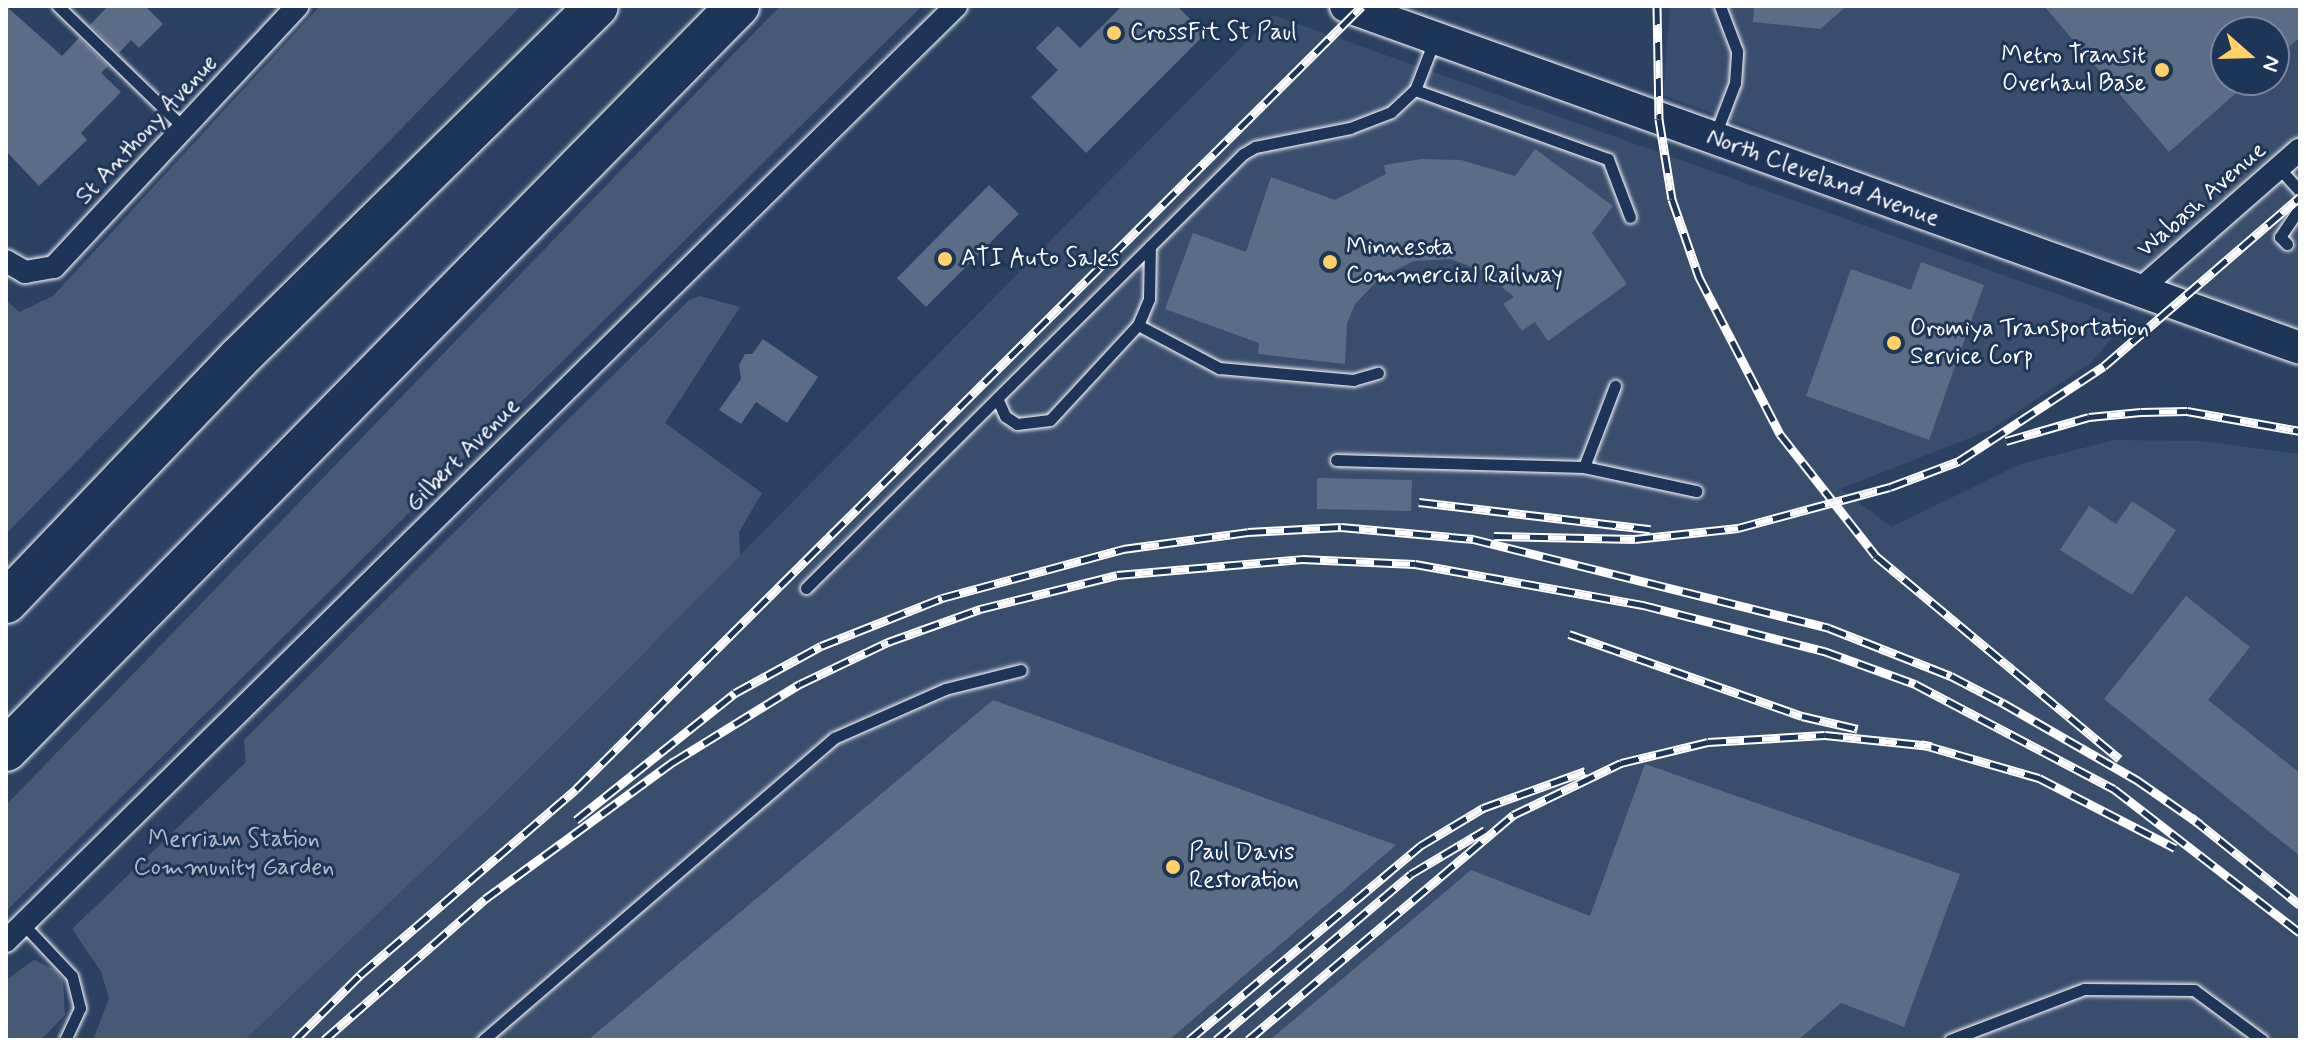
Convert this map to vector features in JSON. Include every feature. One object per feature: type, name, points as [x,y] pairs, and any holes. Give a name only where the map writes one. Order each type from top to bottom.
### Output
[{"type":"highway","points":[[6,602],[238,359],[597,6]]},
{"type":"highway","points":[[6,750],[738,6]]},
{"type":"street","name":"St Anthony Avenue","points":[[16,266],[54,267],[297,6]]},
{"type":"street","name":"Gilbert Avenue","points":[[6,941],[956,6]]},
{"type":"street","name":"North Cleveland Avenue","points":[[1346,6],[2138,291],[2299,344]]},
{"type":"street","name":"Wabash Avenue","points":[[2138,291],[2300,149]]},
{"type":"lane","points":[[58,6],[184,129]]},
{"type":"lane","points":[[1714,139],[1735,83],[1737,51],[1720,6]]},
{"type":"lane","points":[[806,588],[1150,246],[1255,147],[1370,121],[1391,112],[1415,90],[1436,37]]},
{"type":"lane","points":[[1415,90],[1608,159],[1630,217]]},
{"type":"lane","points":[[2279,168],[2300,191]]},
{"type":"lane","points":[[2287,244],[2280,237],[2300,207]]},
{"type":"lane","points":[[2300,215],[2296,226],[2300,231]]},
{"type":"lane","points":[[997,398],[1005,416],[1017,424],[1050,420],[1138,325],[1149,299],[1150,246]]},
{"type":"lane","points":[[1138,325],[1219,368],[1353,380],[1378,373]]},
{"type":"lane","points":[[1584,467],[1615,386]]},
{"type":"lane","points":[[1336,460],[1584,467],[1696,491]]},
{"type":"lane","points":[[483,1040],[834,738],[945,689],[1021,670]]},
{"type":"lane","points":[[23,924],[72,976],[80,1008],[65,1040]]},
{"type":"lane","points":[[1950,1040],[2084,989],[2194,990],[2262,1040]]},
{"type":"shaded area","points":[[1670,6],[2300,6],[2300,330],[1663,95]]},
{"type":"shaded area","points":[[1273,15],[2127,319],[2092,362],[1990,430],[1840,489],[1892,527],[2020,464],[2114,440],[2201,441],[2300,454],[2300,1040],[245,1040],[501,797]]},
{"type":"green space","points":[[320,6],[521,6],[6,534],[6,300],[19,312],[53,296]]},
{"type":"green space","points":[[780,6],[922,6],[6,911],[6,805]]},
{"type":"green space","name":"Merriam Station Community Garden","points":[[700,296],[740,307],[665,423],[762,493],[739,532],[740,556],[501,797],[245,1040],[93,1040],[109,998],[101,972],[72,929],[246,762],[244,740],[689,300]]},
{"type":"green space","points":[[34,960],[56,970],[63,980],[65,1015],[41,1040],[6,1040],[6,980]]},
{"type":"building","points":[[6,6],[62,56],[79,38],[108,66],[101,73],[121,92],[81,133],[87,140],[39,186],[6,151]]},
{"type":"building","points":[[108,6],[145,6],[163,24],[139,48],[131,40],[119,53],[90,25]]},
{"type":"building","points":[[1122,6],[1177,6],[1205,34],[1086,153],[1031,97],[1058,70],[1036,48],[1058,26],[1080,48]]},
{"type":"building","points":[[1754,6],[1847,6],[1820,29],[1753,22]]},
{"type":"building","name":"Metro Transit Overhaul Base","points":[[2044,6],[2300,6],[2300,37],[2290,46],[2290,16],[2210,16],[2210,96],[2233,96],[2169,152]]},
{"type":"building","name":"Minnesota Commercial Railway","points":[[1535,149],[1613,206],[1592,233],[1627,284],[1548,341],[1535,322],[1522,331],[1503,304],[1514,297],[1483,271],[1450,259],[1414,261],[1381,277],[1355,304],[1347,324],[1345,364],[1258,354],[1259,343],[1165,309],[1193,233],[1246,252],[1271,177],[1335,200],[1386,174],[1384,165],[1421,159],[1461,160],[1515,176]]},
{"type":"building","name":"ATI Auto Sales","points":[[989,185],[1019,214],[926,307],[897,278]]},
{"type":"building","name":"Oromiya Transportation Service Corp","points":[[1921,262],[1984,285],[1929,440],[1806,396],[1851,269],[1911,290]]},
{"type":"building","points":[[763,339],[818,377],[787,423],[756,402],[741,424],[719,410],[741,379],[739,365],[745,354],[752,354]]},
{"type":"building","points":[[1317,478],[1412,480],[1411,511],[1317,509]]},
{"type":"building","points":[[2132,501],[2176,530],[2132,595],[2060,550],[2089,506],[2116,524]]},
{"type":"building","points":[[2186,596],[2250,647],[2208,700],[2300,773],[2300,856],[2104,699]]},
{"type":"building","points":[[993,700],[1396,845],[1169,1040],[588,1040]]},
{"type":"building","points":[[1645,764],[1960,874],[1904,1027],[1841,1003],[1798,1040],[1270,1040],[1471,870],[1590,916]]},
{"type":"railway","points":[[295,1040],[360,975],[576,789],[1362,6]]},
{"type":"railway","points":[[1657,6],[1659,119],[1672,199],[1699,277],[1780,434],[1876,556],[2120,759]]},
{"type":"railway","points":[[1494,536],[1635,539],[1738,528],[1890,487],[1959,461],[2104,366],[2300,197]]},
{"type":"railway","points":[[2006,441],[2089,417],[2141,412],[2187,411],[2300,431]]},
{"type":"railway","points":[[1419,502],[1650,529]]},
{"type":"railway","points":[[576,820],[735,693],[821,646],[942,598],[1123,549],[1248,532],[1341,527],[1473,539],[1829,628],[1951,676],[2003,703],[2137,780],[2200,824]]},
{"type":"railway","points":[[324,1040],[485,899],[673,762],[800,684],[888,642],[980,609],[1117,575],[1302,559],[1415,564],[1643,605],[1824,651],[1915,684],[2114,789],[2300,933]]},
{"type":"railway","points":[[1569,634],[1802,716],[1858,729]]},
{"type":"railway","points":[[1248,1040],[1513,815],[1621,763],[1708,742],[1825,735],[1931,746]]},
{"type":"railway","points":[[1921,744],[2039,778],[2175,848]]},
{"type":"railway","points":[[1189,1040],[1420,846],[1483,808],[1586,771]]},
{"type":"railway","points":[[2191,817],[2300,905]]},
{"type":"railway","points":[[1216,1040],[1411,874],[1485,830]]},
{"type":"place","name":"CrossFit St Paul","points":[[1114,33]]},
{"type":"place","name":"Metro Transit Overhaul Base","points":[[2162,70]]},
{"type":"place","name":"ATI Auto Sales","points":[[945,259]]},
{"type":"place","name":"Minnesota Commercial Railway","points":[[1330,262]]},
{"type":"place","name":"Oromiya Transportation Service Corp","points":[[1894,343]]},
{"type":"place","name":"Paul Davis Restoration","points":[[1173,867]]}]
